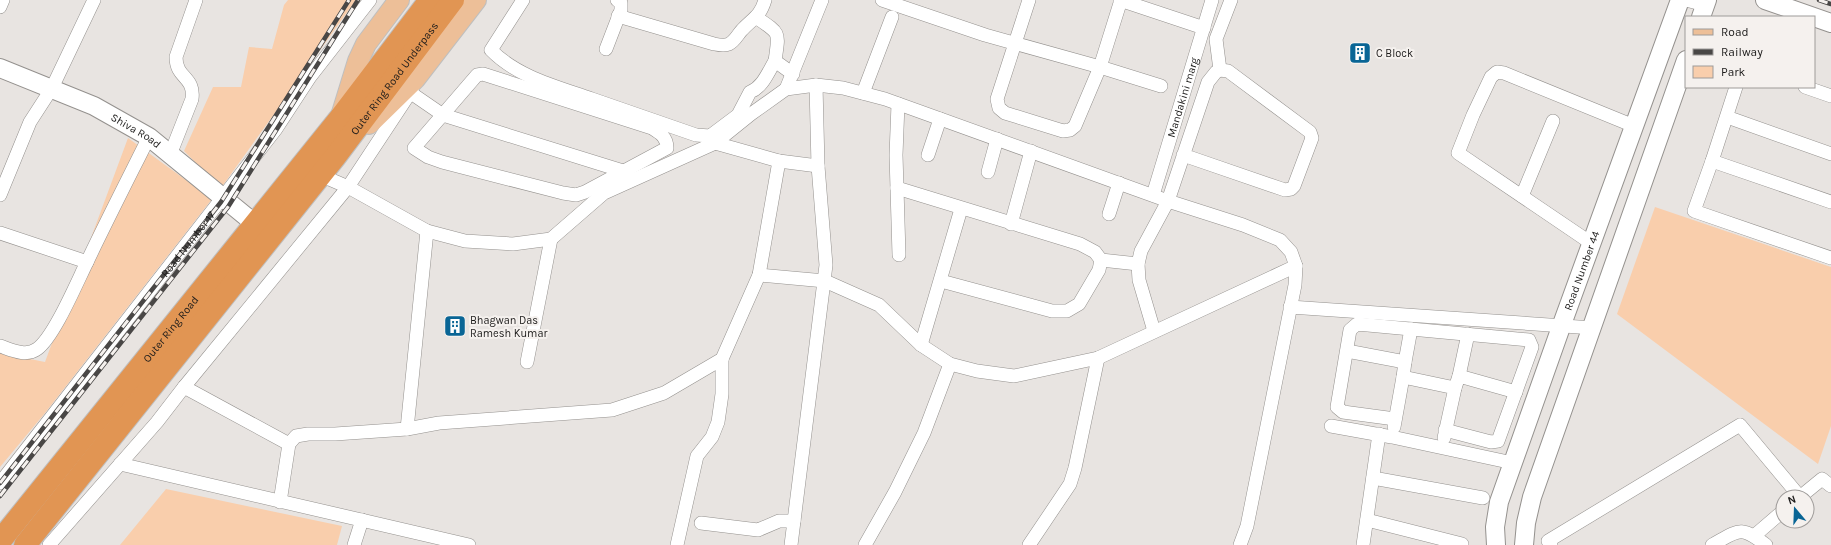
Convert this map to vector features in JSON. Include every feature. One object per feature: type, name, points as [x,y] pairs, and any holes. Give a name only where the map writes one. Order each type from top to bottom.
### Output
[{"type":"highway","name":"Outer Ring Road Underpass","points":[[341,117],[430,0]]},
{"type":"highway","name":"Outer Ring Road Underpass","points":[[335,157],[453,0]]},
{"type":"highway","name":"Outer Ring Road","points":[[0,541],[254,223],[341,117]]},
{"type":"highway","name":"Outer Ring Road","points":[[27,544],[335,157]]},
{"type":"main road","points":[[341,117],[358,61],[366,44],[399,0]]},
{"type":"main road","points":[[335,157],[413,86],[476,0]]},
{"type":"street","points":[[0,6],[2,0]]},
{"type":"street","points":[[0,195],[30,122],[52,88],[94,0]]},
{"type":"street","points":[[170,155],[192,99],[193,90],[191,83],[180,73],[176,64],[176,57],[196,0]]},
{"type":"street","name":"Road Number 17","points":[[0,483],[276,129],[310,77],[370,0]]},
{"type":"street","points":[[523,0],[492,50],[498,57],[512,66],[541,80],[696,135],[710,136],[738,115],[750,92],[762,83],[775,61],[778,37],[775,30],[756,18]]},
{"type":"street","points":[[606,49],[621,10],[621,3],[617,0]]},
{"type":"street","points":[[618,16],[722,46],[729,44],[756,18],[761,12],[765,0]]},
{"type":"street","points":[[786,89],[822,0]]},
{"type":"street","points":[[1029,0],[997,99],[999,108],[1012,116],[1063,131],[1070,130],[1075,126],[1100,67],[1121,0],[1204,28]]},
{"type":"street","name":"Mandakini marg","points":[[1152,195],[1212,0]]},
{"type":"street","points":[[1220,70],[1216,39],[1231,0]]},
{"type":"street","name":"Road Number 44","points":[[1496,545],[1495,527],[1499,502],[1591,243],[1680,0]]},
{"type":"street","points":[[1686,0],[1704,7]]},
{"type":"street","points":[[1764,0],[1811,16]]},
{"type":"street","points":[[886,1],[1015,44],[1100,67],[1161,86]]},
{"type":"street","points":[[862,94],[892,17]]},
{"type":"street","points":[[1815,18],[1831,23]]},
{"type":"street","points":[[775,61],[793,74]]},
{"type":"street","points":[[1524,545],[1526,522],[1532,497],[1593,328],[1685,63]]},
{"type":"street","name":"Shiva Road","points":[[0,68],[94,106],[149,137],[254,223]]},
{"type":"street","points":[[1154,331],[1139,280],[1138,264],[1141,251],[1168,200],[1202,98],[1212,76],[1220,70],[1228,71],[1310,132],[1312,138],[1311,145],[1294,186],[1291,189],[1285,190],[1183,156]]},
{"type":"street","points":[[1591,243],[1458,153],[1473,115],[1491,77],[1497,72],[1504,73],[1634,126]]},
{"type":"street","points":[[320,175],[348,187],[427,231],[465,241],[514,244],[551,239],[604,193],[613,183],[623,171],[667,148],[667,141],[662,134],[652,128],[483,74],[477,75],[414,148],[434,160],[576,195],[613,183],[716,143],[751,114],[786,89],[816,85],[843,88],[898,104],[1152,195],[1243,225],[1280,240],[1291,252],[1296,266],[1295,285],[1247,526],[1240,545]]},
{"type":"street","points":[[791,545],[826,265],[818,166],[816,85]]},
{"type":"street","points":[[49,545],[157,422],[348,187],[413,86],[443,115],[623,171]]},
{"type":"street","points":[[1736,88],[1694,211],[1831,258]]},
{"type":"street","points":[[1808,88],[1831,96]]},
{"type":"street","points":[[1184,94],[1202,98]]},
{"type":"street","points":[[898,104],[896,155],[899,255]]},
{"type":"street","points":[[1727,117],[1831,154]]},
{"type":"street","points":[[928,155],[940,119]]},
{"type":"street","points":[[1522,196],[1553,121]]},
{"type":"street","points":[[0,346],[21,353],[31,352],[38,348],[50,334],[149,137]]},
{"type":"street","points":[[988,172],[997,140]]},
{"type":"street","points":[[716,143],[779,161],[818,166]]},
{"type":"street","points":[[1011,224],[1031,151]]},
{"type":"street","points":[[1712,160],[1831,202]]},
{"type":"street","points":[[677,545],[697,456],[712,437],[718,422],[722,394],[722,359],[759,275],[779,161]]},
{"type":"street","points":[[1109,214],[1119,183]]},
{"type":"street","points":[[897,188],[1080,244],[1096,252],[1100,260],[1099,270],[1079,304],[1067,311],[1052,311],[941,281]]},
{"type":"street","points":[[921,345],[962,209]]},
{"type":"street","points":[[407,429],[427,231]]},
{"type":"street","points":[[0,232],[87,262]]},
{"type":"street","points":[[527,362],[551,239]]},
{"type":"street","points":[[1100,260],[1138,264]]},
{"type":"street","points":[[759,275],[825,281],[879,305],[921,345],[950,364],[977,371],[1014,376],[1098,358],[1296,266]]},
{"type":"street","points":[[1290,307],[1561,327],[1593,328]]},
{"type":"street","points":[[1396,419],[1343,412],[1337,406],[1350,330],[1357,324],[1529,340],[1532,347],[1498,442],[1491,442],[1445,430]]},
{"type":"street","points":[[1392,437],[1411,329]]},
{"type":"street","points":[[1441,448],[1468,334]]},
{"type":"street","points":[[1346,351],[1405,362]]},
{"type":"street","points":[[1029,545],[1070,484],[1075,468],[1098,358]]},
{"type":"street","points":[[280,502],[289,444],[296,436],[308,434],[335,434],[407,429],[439,423],[612,410],[664,392],[722,359]]},
{"type":"street","points":[[865,545],[895,492],[924,433],[950,364]]},
{"type":"street","points":[[1403,377],[1457,382],[1516,392]]},
{"type":"street","points":[[184,387],[289,444]]},
{"type":"street","points":[[1551,545],[1548,541],[1740,425],[1793,489]]},
{"type":"street","points":[[1331,426],[1379,434],[1513,463]]},
{"type":"street","points":[[1363,545],[1379,434]]},
{"type":"street","points":[[120,464],[469,545]]},
{"type":"street","points":[[1373,478],[1483,498]]},
{"type":"street","points":[[1810,489],[1822,479],[1831,486]]},
{"type":"street","points":[[1754,536],[1775,518]]},
{"type":"street","points":[[354,545],[362,520]]},
{"type":"street","points":[[1367,520],[1462,544]]},
{"type":"street","points":[[702,524],[758,530],[779,521],[794,521]]},
{"type":"street","points":[[1712,545],[1740,531],[1749,532],[1766,545]]},
{"type":"green space","points":[[288,0],[356,0],[221,188],[184,151],[213,87],[241,87],[249,47],[272,49],[284,5]]},
{"type":"green space","points":[[128,138],[212,199],[45,413],[0,467],[0,353],[45,362]]},
{"type":"green space","points":[[1655,207],[1831,267],[1831,426],[1818,464],[1617,314]]},
{"type":"green space","points":[[166,489],[342,526],[337,545],[120,545]]},
{"type":"railway","points":[[0,483],[221,202],[349,0]]},
{"type":"railway","points":[[0,496],[228,207],[358,0]]},
{"type":"railway","points":[[1819,0],[1831,4]]},
{"type":"place","name":"C Block","points":[[1360,53]]},
{"type":"place","name":"Bhagwan Das Ramesh Kumar","points":[[455,326]]}]
